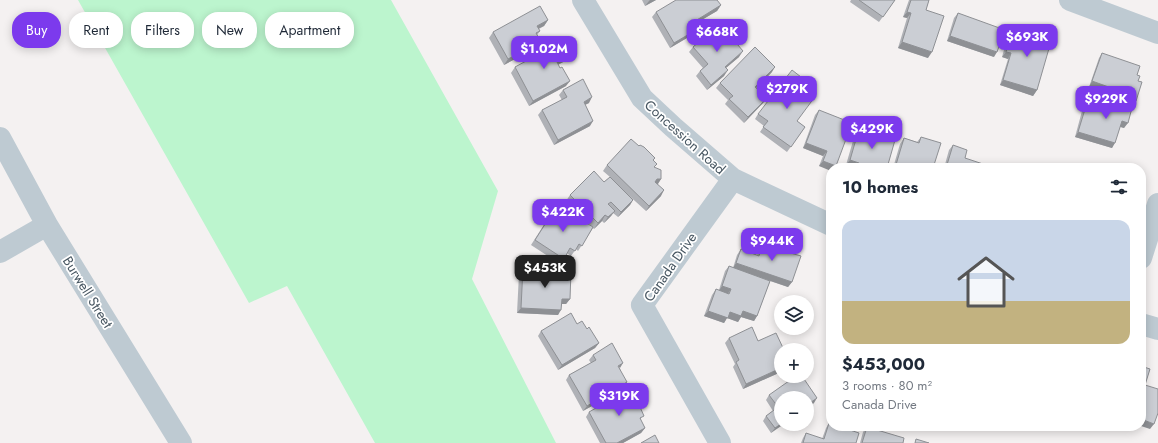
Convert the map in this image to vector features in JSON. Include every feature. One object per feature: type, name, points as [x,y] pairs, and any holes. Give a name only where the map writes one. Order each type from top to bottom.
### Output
[{"type":"street","name":"Concession Road","points":[[583,0],[642,98],[733,179],[826,223]]},
{"type":"street","points":[[1070,0],[1158,33]]},
{"type":"street","name":"Burwell Street","points":[[0,138],[47,225],[181,443]]},
{"type":"street","name":"Canada Drive","points":[[720,443],[642,306],[733,179]]},
{"type":"street","points":[[1146,242],[1158,204]]},
{"type":"street","points":[[0,252],[47,225]]},
{"type":"street","points":[[1146,325],[1158,329]]},
{"type":"green space","points":[[78,0],[391,0],[498,191],[472,279],[556,443],[375,443],[287,286],[249,303],[105,48],[123,48],[123,12],[85,12]]},
{"type":"building","points":[[676,0],[717,0],[721,5],[692,23],[696,30],[674,43],[656,12]]},
{"type":"building","points":[[859,0],[895,0],[883,17]]},
{"type":"building","points":[[911,0],[929,0],[926,10],[944,16],[932,52],[902,42],[911,13],[907,12]]},
{"type":"building","points":[[540,6],[548,20],[537,26],[540,31],[536,33],[541,42],[508,59],[493,32]]},
{"type":"building","points":[[958,13],[1005,30],[997,52],[950,36]]},
{"type":"building","points":[[720,24],[743,51],[725,67],[728,70],[711,85],[700,71],[708,64],[693,47]]},
{"type":"building","points":[[1013,27],[1052,38],[1037,90],[1003,80],[1011,53],[1006,52]]},
{"type":"building","points":[[559,38],[568,56],[557,62],[560,68],[562,67],[570,81],[533,101],[515,67],[539,54],[537,50]]},
{"type":"building","points":[[755,47],[775,67],[755,87],[767,98],[748,117],[729,99],[733,96],[720,83]]},
{"type":"building","points":[[1102,53],[1140,66],[1137,75],[1140,76],[1138,81],[1142,82],[1136,101],[1115,94],[1117,90],[1092,81]]},
{"type":"building","points":[[792,70],[801,77],[795,84],[814,98],[797,121],[805,127],[791,147],[763,127],[768,121],[758,114]]},
{"type":"building","points":[[583,79],[592,97],[584,102],[593,121],[558,140],[542,110],[567,97],[563,90]]},
{"type":"building","points":[[1110,97],[1133,104],[1128,123],[1122,121],[1115,143],[1078,132],[1086,106],[1106,112]]},
{"type":"building","points":[[819,110],[852,123],[837,163],[828,163],[823,161],[827,151],[806,143]]},
{"type":"building","points":[[859,129],[895,140],[888,163],[859,163],[850,160]]},
{"type":"building","points":[[921,137],[941,143],[935,163],[896,163],[904,138],[919,143]]},
{"type":"building","points":[[631,139],[639,146],[644,147],[655,158],[653,160],[657,164],[654,167],[661,170],[661,179],[657,179],[655,182],[664,190],[649,206],[607,165]]},
{"type":"building","points":[[953,145],[967,150],[965,158],[980,163],[948,163]]},
{"type":"building","points":[[594,171],[604,182],[610,177],[633,200],[621,212],[611,202],[608,204],[615,211],[608,217],[605,215],[598,223],[570,195]]},
{"type":"building","points":[[556,207],[593,227],[582,246],[579,244],[575,251],[570,248],[564,259],[535,240]]},
{"type":"building","points":[[763,243],[777,248],[778,244],[788,248],[787,252],[801,256],[792,282],[736,263],[741,249],[759,256]]},
{"type":"building","points":[[729,266],[770,281],[757,316],[743,311],[741,316],[730,312],[728,318],[708,311],[716,289],[729,294],[731,289],[722,286]]},
{"type":"building","points":[[523,268],[571,271],[570,299],[562,299],[561,310],[521,308]]},
{"type":"building","points":[[571,313],[577,324],[582,321],[587,329],[589,327],[599,343],[562,365],[541,331]]},
{"type":"building","points":[[752,327],[758,341],[774,334],[777,335],[781,343],[774,343],[774,371],[746,384],[736,362],[739,360],[729,338]]},
{"type":"building","points":[[612,343],[623,363],[618,366],[627,382],[587,406],[569,375],[596,360],[593,355]]},
{"type":"building","points":[[1146,368],[1150,369],[1146,382]]},
{"type":"building","points":[[786,383],[807,383],[812,391],[775,391]]},
{"type":"building","points":[[1146,385],[1158,389],[1158,413],[1154,424],[1146,421]]},
{"type":"building","points":[[633,387],[643,405],[640,407],[644,416],[640,418],[645,428],[617,443],[606,443],[589,412]]},
{"type":"building","points":[[774,391],[774,402],[769,395]]},
{"type":"building","points":[[774,410],[774,427],[766,416]]},
{"type":"building","points":[[826,431],[853,431],[859,433],[856,443],[803,443],[806,433],[824,439]]},
{"type":"building","points":[[866,431],[880,431],[904,438],[903,443],[862,443]]},
{"type":"building","points":[[655,435],[659,443],[641,443]]},
{"type":"building","points":[[916,439],[929,443],[915,443]]}]
